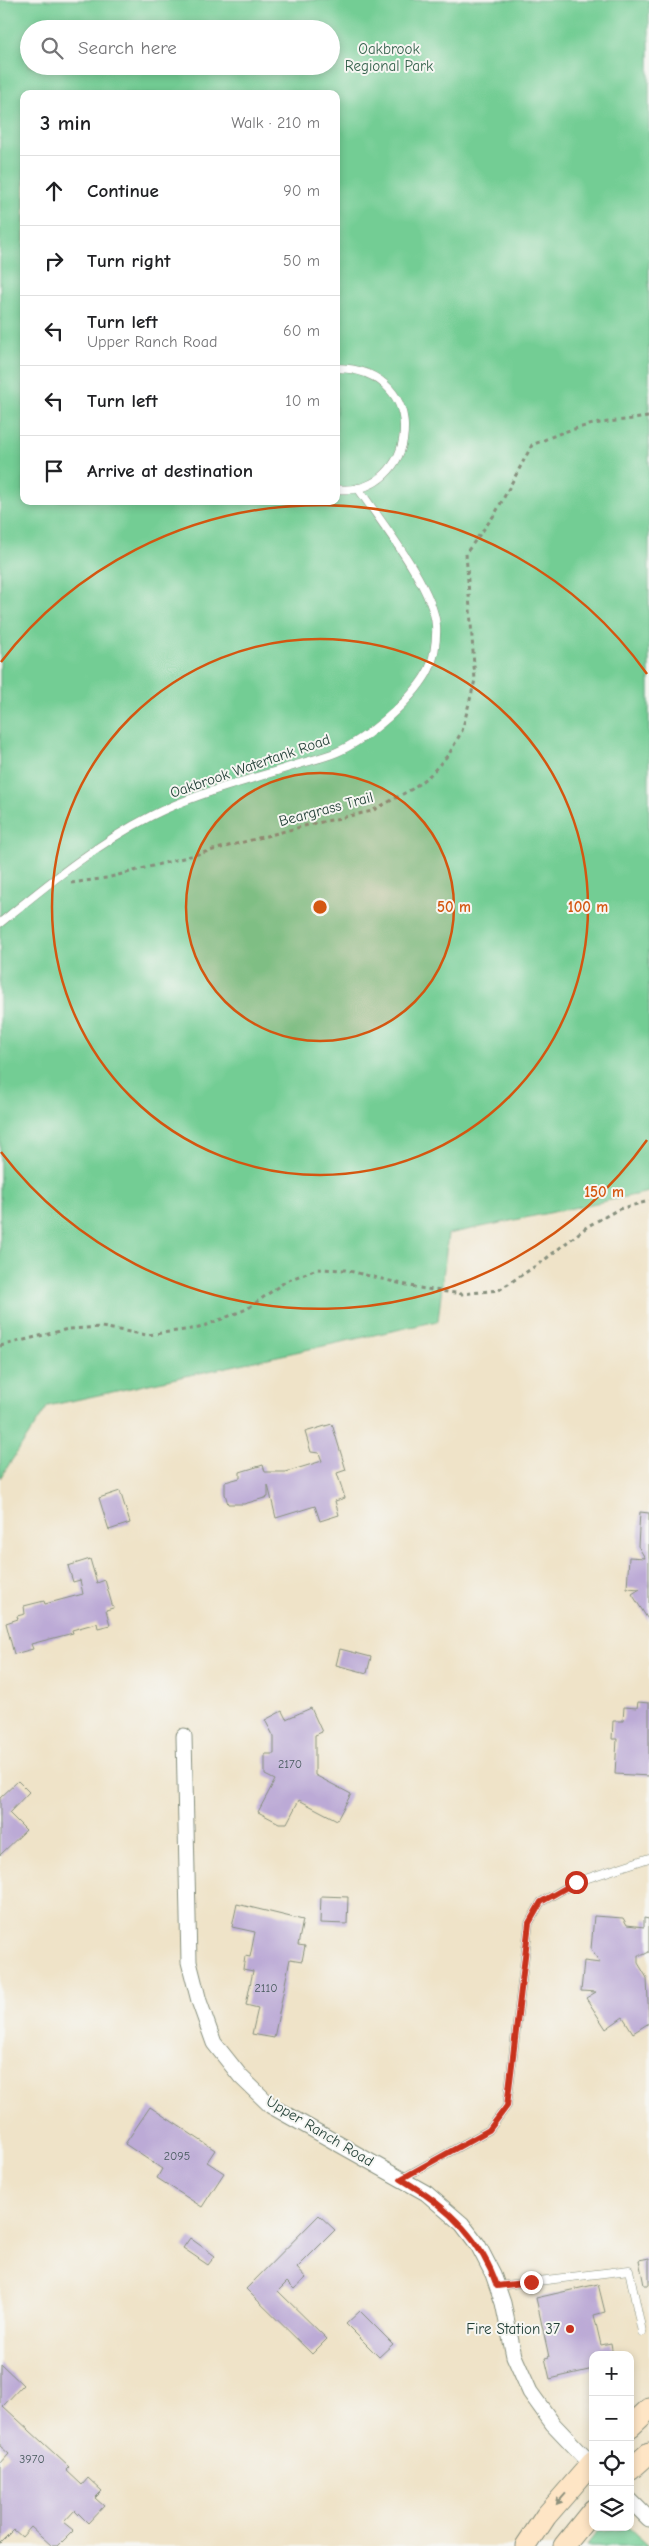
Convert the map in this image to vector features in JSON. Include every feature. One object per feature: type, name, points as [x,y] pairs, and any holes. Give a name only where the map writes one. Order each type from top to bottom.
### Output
[{"type":"main road","points":[[634,2423],[649,2409]]},
{"type":"main road","points":[[634,2466],[649,2453]]},
{"type":"main road","points":[[526,2546],[546,2516],[589,2467]]},
{"type":"main road","points":[[564,2546],[589,2515]]},
{"type":"street","name":"Upper Ranch Road","points":[[184,1736],[189,1962],[199,2001],[214,2044],[241,2077],[271,2106],[426,2193],[462,2224],[478,2245],[497,2286],[514,2356],[530,2392],[554,2424],[589,2461]]},
{"type":"street","points":[[634,2504],[649,2519]]},
{"type":"lane","points":[[340,368],[357,369],[376,377],[392,390],[402,408],[405,428],[399,454],[392,466],[377,480],[358,488],[340,489]]},
{"type":"lane","name":"Oakbrook Watertank Road","points":[[0,922],[102,844],[118,834],[152,815],[210,792],[337,752],[365,736],[415,690],[428,672],[434,654],[436,627],[433,608],[422,585],[358,488]]},
{"type":"lane","points":[[401,2179],[489,2130],[507,2106],[529,1923],[541,1902],[576,1882],[649,1858]]},
{"type":"lane","points":[[497,2286],[629,2270],[642,2332]]},
{"type":"path","name":"Beargrass Trail","points":[[65,884],[107,878],[308,825],[372,811],[412,789],[430,775],[449,754],[462,731],[475,680],[466,553],[495,514],[532,445],[562,432],[593,424],[649,417]]},
{"type":"path","points":[[0,1346],[68,1329],[101,1326],[147,1335],[200,1328],[247,1309],[286,1281],[317,1269],[345,1270],[419,1288],[462,1294],[498,1290],[543,1260],[588,1226],[619,1209],[649,1201]]},
{"type":"green space","name":"Oakbrook Regional Park","points":[[0,0],[649,0],[649,1192],[448,1234],[438,1321],[48,1406],[0,1478]]},
{"type":"green space","points":[[632,2531],[649,2546],[586,2546],[597,2532]]},
{"type":"building","points":[[332,1424],[346,1470],[337,1473],[345,1498],[335,1501],[339,1515],[320,1521],[315,1506],[276,1518],[268,1485],[268,1497],[244,1504],[228,1504],[225,1494],[225,1482],[240,1478],[240,1472],[263,1465],[265,1472],[286,1472],[322,1461],[319,1453],[311,1452],[305,1432]]},
{"type":"building","points":[[120,1491],[130,1523],[109,1530],[99,1498]]},
{"type":"building","points":[[640,1512],[649,1513],[649,1621],[632,1594],[640,1589],[627,1588],[629,1557],[645,1558],[638,1546]]},
{"type":"building","points":[[90,1559],[97,1583],[105,1580],[113,1608],[106,1610],[110,1625],[98,1628],[97,1623],[72,1630],[73,1633],[31,1644],[33,1649],[14,1654],[6,1623],[18,1619],[17,1616],[25,1614],[24,1606],[44,1601],[45,1604],[83,1594],[80,1580],[73,1582],[68,1566]]},
{"type":"building","points":[[340,1649],[371,1657],[367,1673],[336,1665]]},
{"type":"building","points":[[638,1702],[649,1703],[649,1776],[615,1774],[617,1739],[612,1739],[613,1721],[623,1721],[624,1707],[637,1708]]},
{"type":"building","points":[[311,1708],[322,1732],[315,1735],[315,1775],[351,1794],[337,1820],[299,1800],[287,1823],[279,1823],[258,1812],[275,1780],[265,1775],[265,1754],[274,1754],[274,1737],[265,1720],[282,1711],[286,1719]]},
{"type":"building","points":[[18,1781],[29,1792],[9,1813],[26,1830],[0,1855],[0,1798]]},
{"type":"building","points":[[321,1896],[348,1897],[347,1924],[320,1923]]},
{"type":"building","points":[[237,1904],[303,1920],[298,1945],[305,1946],[302,1961],[290,1959],[274,2038],[252,2034],[258,2008],[246,2005],[253,1971],[243,1969],[245,1956],[250,1957],[255,1932],[232,1927]]},
{"type":"building","points":[[594,1916],[623,1918],[627,1925],[644,1927],[644,1918],[649,1919],[649,1952],[638,1955],[638,1963],[647,1978],[649,2023],[633,2033],[623,2017],[606,2029],[586,1998],[596,1992],[581,1991],[584,1961],[600,1963],[591,1949]]},
{"type":"building","points":[[150,2107],[215,2150],[207,2162],[224,2173],[202,2207],[157,2178],[162,2169],[125,2144]]},
{"type":"building","points":[[319,2215],[335,2230],[297,2268],[306,2278],[294,2289],[287,2282],[278,2291],[327,2339],[312,2354],[246,2289]]},
{"type":"building","points":[[190,2238],[215,2256],[208,2265],[183,2248]]},
{"type":"building","points":[[649,2258],[649,2285],[644,2285],[639,2260]]},
{"type":"building","name":"Fire Station 37","points":[[598,2284],[605,2312],[594,2315],[601,2345],[611,2343],[612,2351],[589,2351],[589,2370],[550,2379],[545,2358],[549,2357],[536,2298]]},
{"type":"building","points":[[360,2311],[393,2344],[379,2357],[346,2324]]},
{"type":"building","points":[[0,2363],[23,2385],[3,2406],[69,2467],[66,2470],[82,2485],[88,2478],[102,2491],[95,2498],[104,2506],[88,2523],[75,2510],[64,2522],[74,2530],[58,2546],[52,2546],[31,2527],[22,2537],[14,2530],[0,2544],[0,2464],[9,2454],[0,2446]]},
{"type":"place","name":"Fire Station 37","points":[[570,2329]]},
{"type":"route","points":[[531,2282],[497,2286],[478,2245],[462,2224],[426,2193],[401,2179],[489,2130],[507,2106],[529,1923],[541,1902],[576,1882]]}]
